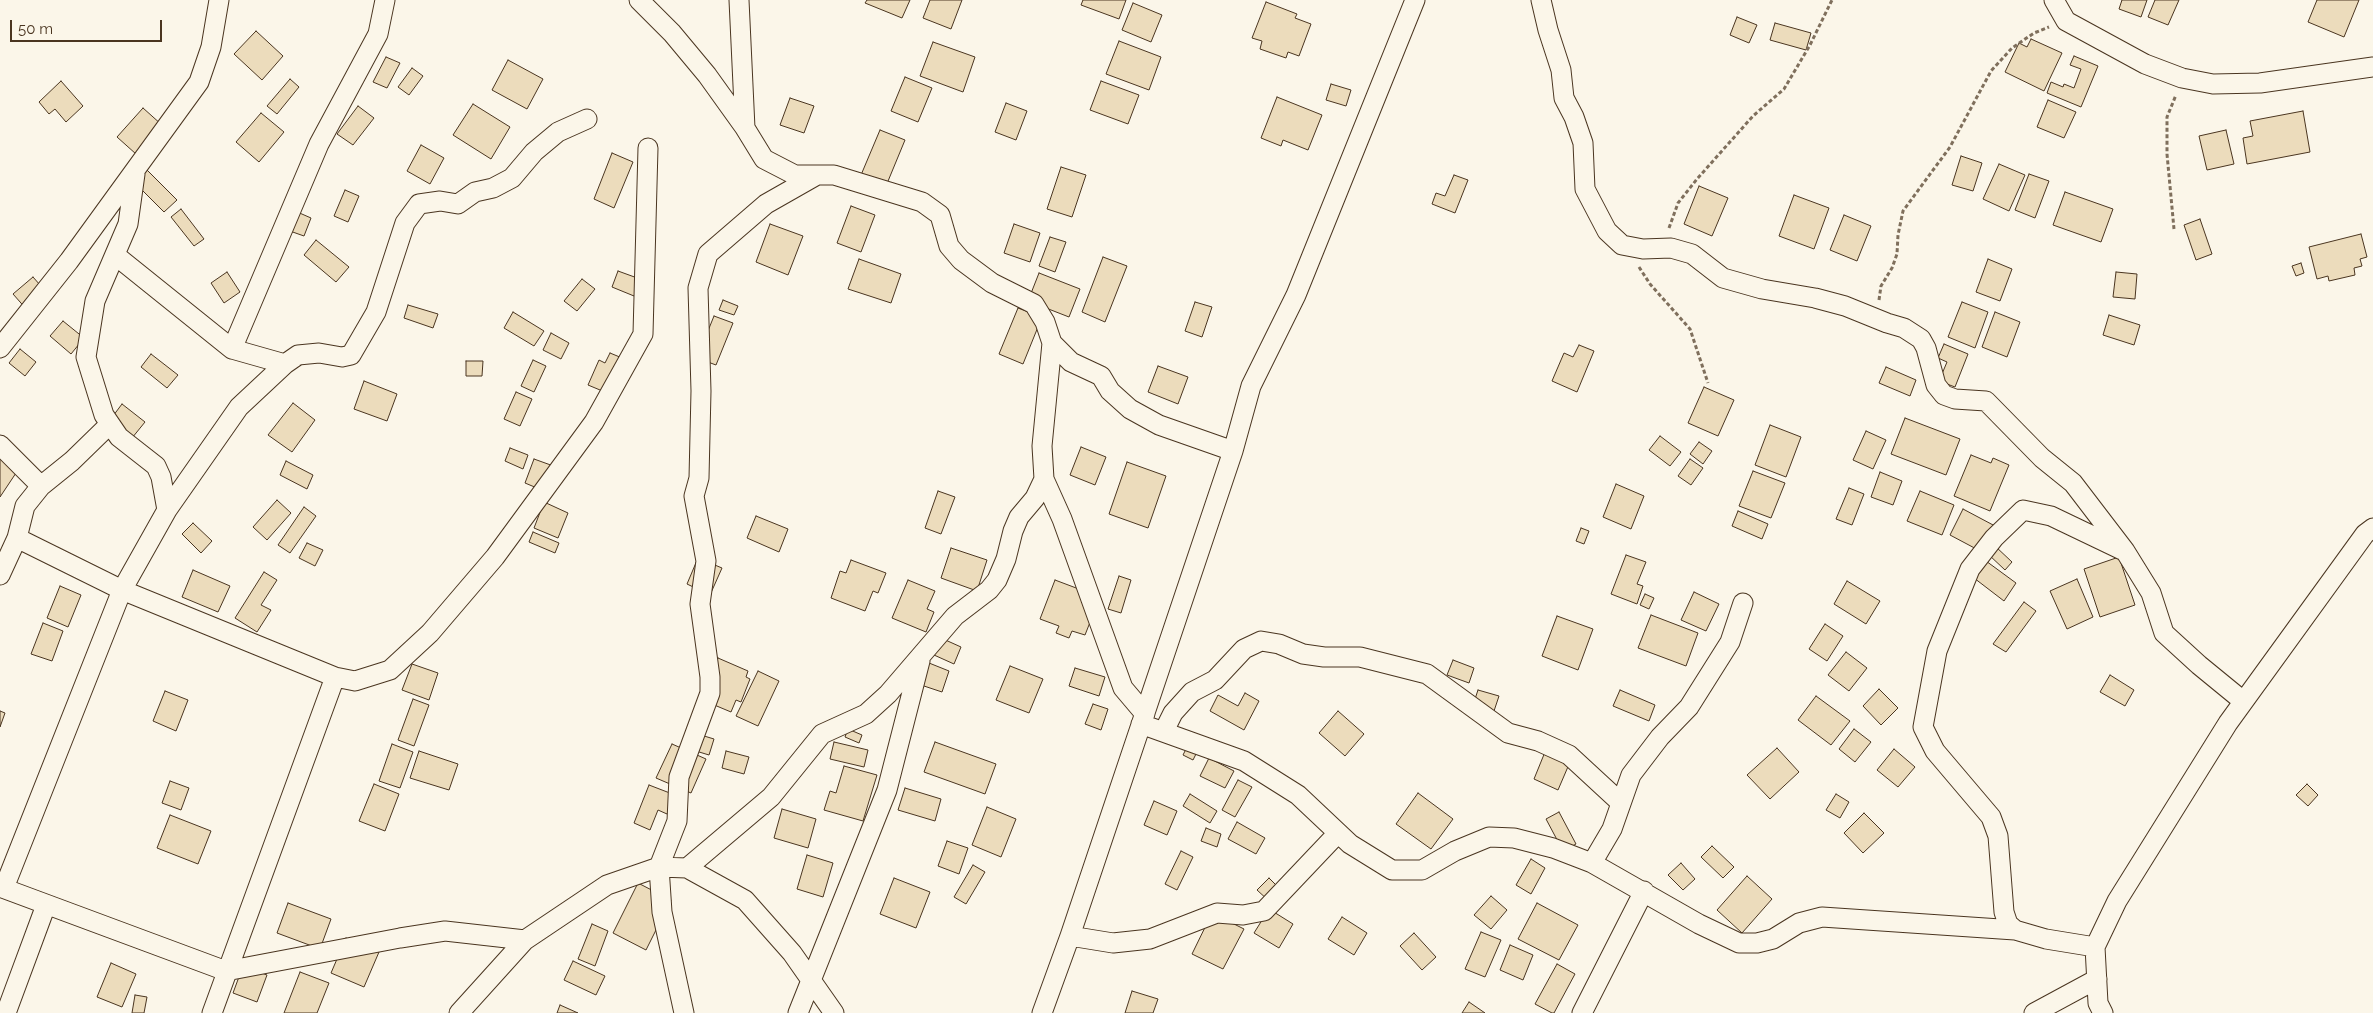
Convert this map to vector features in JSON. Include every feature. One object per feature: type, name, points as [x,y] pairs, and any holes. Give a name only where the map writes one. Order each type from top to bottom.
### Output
[{"type":"street","points":[[0,348],[70,261],[199,82],[211,47],[219,0]]},
{"type":"street","points":[[232,349],[319,144],[378,34],[385,0]]},
{"type":"street","points":[[639,0],[672,33],[745,128],[764,159],[795,175],[834,175],[922,202],[940,216],[949,246],[961,260],[992,283],[1034,304],[1045,322],[1052,343],[1042,446],[1044,479],[1062,519],[1123,688],[1143,719],[1164,732],[1244,761],[1298,795],[1350,844],[1392,870],[1422,870],[1455,851],[1489,837],[1514,838],[1554,848],[1592,863],[1699,924],[1739,942],[1757,943],[1773,939],[1799,922],[1822,917],[2014,930],[2046,939],[2095,947]]},
{"type":"street","points":[[739,0],[745,128]]},
{"type":"street","points":[[1042,1013],[1070,936],[1184,592],[1233,451],[1251,386],[1296,295],[1415,0]]},
{"type":"street","points":[[1542,0],[1548,30],[1561,70],[1564,98],[1574,117],[1583,143],[1584,189],[1607,232],[1622,245],[1643,249],[1666,248],[1692,254],[1723,278],[1762,289],[1815,298],[1845,306],[1887,324],[1904,328],[1921,339],[1926,348],[1936,385],[1944,395],[1955,399],[1986,401],[2042,458],[2073,483],[2125,551],[2151,593],[2164,632],[2199,665],[2243,701]]},
{"type":"street","points":[[2054,0],[2066,21],[2145,64],[2182,78],[2213,84],[2260,83],[2373,67]]},
{"type":"street","points":[[525,940],[445,932],[391,939],[226,971],[2,887],[122,590],[167,510],[239,407],[285,364],[298,355],[318,353],[342,357],[351,355],[376,312],[405,223],[419,204],[440,201],[458,204],[475,192],[493,188],[512,178],[534,152],[558,132],[588,119]]},
{"type":"street","points":[[17,538],[122,590],[335,677],[355,681],[390,670],[430,633],[495,557],[594,422],[643,334],[648,148]]},
{"type":"street","points":[[136,170],[128,224],[95,301],[86,357],[104,415],[119,437],[156,466],[161,477],[167,510]]},
{"type":"street","points":[[683,1011],[662,912],[659,867],[677,821],[679,777],[710,692],[710,677],[700,604],[706,561],[694,496],[699,478],[701,391],[698,288],[708,254],[766,204],[817,175]]},
{"type":"street","points":[[115,255],[232,349],[285,364]]},
{"type":"street","points":[[1052,343],[1071,362],[1101,376],[1110,392],[1130,410],[1159,425],[1233,451]]},
{"type":"street","points":[[0,575],[17,538],[25,506],[41,486],[72,461],[110,424]]},
{"type":"street","points":[[0,445],[41,486]]},
{"type":"street","points":[[687,868],[771,797],[822,734],[866,714],[921,657],[955,616],[989,590],[997,580],[1006,559],[1013,531],[1019,517],[1035,498],[1044,479]]},
{"type":"street","points":[[2014,930],[2008,924],[2004,912],[1998,836],[1991,816],[1935,751],[1924,727],[1937,651],[1970,569],[1994,538],[2023,510],[2050,516],[2125,551]]},
{"type":"street","points":[[2103,1013],[2098,1002],[2095,947],[2117,901],[2243,701],[2365,534],[2373,528]]},
{"type":"street","points":[[1592,863],[1612,829],[1631,775],[1660,737],[1690,708],[1730,642],[1743,603]]},
{"type":"street","points":[[1164,732],[1173,713],[1192,692],[1215,680],[1244,650],[1261,640],[1279,644],[1303,654],[1324,657],[1360,657],[1427,674],[1508,733],[1538,741],[1568,755],[1621,803]]},
{"type":"street","points":[[798,1013],[887,790],[921,657]]},
{"type":"street","points":[[212,1013],[335,677]]},
{"type":"street","points":[[1070,936],[1113,943],[1150,939],[1217,914],[1243,915],[1264,911],[1338,832]]},
{"type":"street","points":[[459,1013],[525,940],[607,885],[659,867],[687,868],[745,900],[792,953],[834,1013]]},
{"type":"street","points":[[1582,1013],[1644,891]]},
{"type":"street","points":[[6,1013],[46,905]]},
{"type":"street","points":[[2034,1013],[2097,979]]},
{"type":"path","points":[[1666,248],[1670,223],[1678,203],[1753,116],[1784,89],[1810,45],[1832,0]]},
{"type":"path","points":[[1887,324],[1881,312],[1879,294],[1881,286],[1898,254],[1898,235],[1903,211],[1950,147],[1991,71],[2012,48],[2027,38],[2066,21]]},
{"type":"path","points":[[2174,228],[2167,154],[2167,117],[2182,78]]},
{"type":"path","points":[[1622,245],[1634,258],[1650,284],[1690,329],[1708,383]]},
{"type":"building","points":[[867,0],[910,0],[902,18],[865,3]]},
{"type":"building","points":[[930,0],[962,0],[951,29],[923,18]]},
{"type":"building","points":[[1083,0],[1126,0],[1119,19],[1081,5]]},
{"type":"building","points":[[2122,0],[2147,0],[2141,17],[2119,9]]},
{"type":"building","points":[[2155,0],[2179,0],[2168,25],[2148,17]]},
{"type":"building","points":[[2317,0],[2359,0],[2344,37],[2308,22]]},
{"type":"building","points":[[1266,2],[1297,14],[1295,18],[1311,24],[1299,56],[1288,52],[1286,58],[1260,49],[1262,41],[1252,38]]},
{"type":"building","points":[[1133,3],[1162,15],[1151,42],[1122,30]]},
{"type":"building","points":[[1737,17],[1757,25],[1749,43],[1730,35]]},
{"type":"building","points":[[1775,23],[1811,33],[1806,50],[1770,40]]},
{"type":"building","points":[[256,31],[283,56],[262,80],[234,54]]},
{"type":"building","points":[[2031,39],[2062,53],[2044,91],[2005,72],[2019,43],[2027,47]]},
{"type":"building","points":[[1119,41],[1161,57],[1149,90],[1106,74]]},
{"type":"building","points":[[933,42],[975,57],[963,92],[920,76]]},
{"type":"building","points":[[2074,56],[2098,66],[2081,107],[2047,93],[2051,82],[2063,87],[2064,84],[2074,88],[2081,69],[2070,65]]},
{"type":"building","points":[[386,57],[400,63],[387,88],[373,82]]},
{"type":"building","points":[[508,60],[543,79],[527,109],[492,90]]},
{"type":"building","points":[[412,68],[423,76],[409,95],[398,87]]},
{"type":"building","points":[[905,77],[932,88],[918,122],[891,111]]},
{"type":"building","points":[[290,79],[299,87],[277,114],[267,106]]},
{"type":"building","points":[[61,81],[83,106],[66,122],[55,109],[49,114],[39,102]]},
{"type":"building","points":[[1101,81],[1139,95],[1128,124],[1090,110]]},
{"type":"building","points":[[1331,84],[1351,90],[1346,106],[1326,100]]},
{"type":"building","points":[[1277,97],[1322,115],[1308,150],[1283,140],[1281,146],[1261,138]]},
{"type":"building","points":[[790,98],[814,106],[804,133],[780,125]]},
{"type":"building","points":[[2048,100],[2076,112],[2064,138],[2037,127]]},
{"type":"building","points":[[1006,103],[1027,111],[1016,140],[995,132]]},
{"type":"building","points":[[473,104],[510,127],[491,159],[453,135]]},
{"type":"building","points":[[358,106],[374,118],[353,145],[337,134]]},
{"type":"building","points":[[143,108],[162,125],[136,154],[117,137]]},
{"type":"building","points":[[2303,111],[2310,152],[2247,164],[2243,138],[2253,136],[2250,121]]},
{"type":"building","points":[[261,113],[284,132],[259,162],[236,142]]},
{"type":"building","points":[[880,130],[905,140],[886,186],[861,175]]},
{"type":"building","points":[[2226,130],[2234,164],[2207,170],[2199,136]]},
{"type":"building","points":[[421,145],[444,158],[430,184],[407,171]]},
{"type":"building","points":[[612,153],[633,162],[614,208],[594,199]]},
{"type":"building","points":[[1961,156],[1982,163],[1973,191],[1952,185]]},
{"type":"building","points":[[1999,164],[2025,175],[2009,211],[1983,199]]},
{"type":"building","points":[[1061,167],[1086,175],[1072,217],[1047,209]]},
{"type":"building","points":[[146,169],[177,200],[164,212],[133,181]]},
{"type":"building","points":[[2029,174],[2049,181],[2035,218],[2015,210]]},
{"type":"building","points":[[1454,175],[1468,180],[1455,213],[1432,204],[1436,193],[1445,196]]},
{"type":"building","points":[[1699,186],[1728,198],[1712,236],[1684,224]]},
{"type":"building","points":[[345,190],[359,196],[348,222],[334,216]]},
{"type":"building","points":[[2065,192],[2113,209],[2101,242],[2053,225]]},
{"type":"building","points":[[1794,195],[1829,208],[1814,249],[1779,236]]},
{"type":"building","points":[[851,206],[875,215],[861,252],[837,243]]},
{"type":"building","points":[[181,209],[204,239],[194,246],[171,217]]},
{"type":"building","points":[[295,211],[311,218],[304,236],[287,230]]},
{"type":"building","points":[[1844,215],[1871,226],[1857,261],[1830,250]]},
{"type":"building","points":[[2200,219],[2212,254],[2196,260],[2184,225]]},
{"type":"building","points":[[770,224],[803,236],[788,275],[756,262]]},
{"type":"building","points":[[1014,224],[1040,233],[1030,262],[1004,253]]},
{"type":"building","points":[[2361,234],[2367,257],[2360,259],[2362,266],[2354,268],[2355,275],[2329,281],[2328,276],[2317,279],[2309,247]]},
{"type":"building","points":[[1050,237],[1066,242],[1055,272],[1039,266]]},
{"type":"building","points":[[316,240],[349,267],[336,282],[304,255]]},
{"type":"building","points":[[1103,257],[1127,266],[1105,322],[1082,312]]},
{"type":"building","points":[[859,259],[901,274],[891,303],[848,289]]},
{"type":"building","points":[[1988,259],[2012,269],[2000,301],[1976,292]]},
{"type":"building","points":[[2301,263],[2304,273],[2296,276],[2292,266]]},
{"type":"building","points":[[618,271],[640,279],[634,296],[612,287]]},
{"type":"building","points":[[227,272],[240,292],[224,303],[211,283]]},
{"type":"building","points":[[2116,272],[2137,274],[2135,299],[2113,297]]},
{"type":"building","points":[[1039,273],[1080,289],[1069,317],[1028,301]]},
{"type":"building","points":[[33,277],[48,294],[28,311],[13,294]]},
{"type":"building","points":[[582,279],[595,289],[577,311],[564,301]]},
{"type":"building","points":[[723,300],[738,306],[734,315],[719,310]]},
{"type":"building","points":[[1195,302],[1212,307],[1202,337],[1185,331]]},
{"type":"building","points":[[1962,302],[1988,312],[1975,348],[1948,337]]},
{"type":"building","points":[[408,305],[438,314],[433,328],[404,318]]},
{"type":"building","points":[[1018,308],[1042,317],[1023,364],[999,354]]},
{"type":"building","points":[[513,312],[544,331],[534,346],[504,328]]},
{"type":"building","points":[[1995,312],[2020,322],[2007,357],[1982,347]]},
{"type":"building","points":[[2109,315],[2140,325],[2134,345],[2103,335]]},
{"type":"building","points":[[714,316],[733,323],[716,365],[697,358]]},
{"type":"building","points":[[63,321],[84,338],[71,354],[50,336]]},
{"type":"building","points":[[551,333],[569,343],[561,359],[543,350]]},
{"type":"building","points":[[1944,344],[1968,354],[1955,387],[1939,381],[1947,362],[1938,358]]},
{"type":"building","points":[[1579,345],[1594,351],[1577,392],[1552,381],[1564,353],[1573,357]]},
{"type":"building","points":[[20,349],[36,362],[25,376],[9,363]]},
{"type":"building","points":[[610,353],[627,360],[612,395],[588,385],[599,360],[605,363]]},
{"type":"building","points":[[151,354],[178,375],[167,388],[141,367]]},
{"type":"building","points":[[533,360],[546,366],[534,392],[521,386]]},
{"type":"building","points":[[466,361],[483,361],[482,376],[466,376]]},
{"type":"building","points":[[1158,366],[1188,377],[1178,404],[1148,392]]},
{"type":"building","points":[[1886,367],[1916,380],[1910,396],[1879,383]]},
{"type":"building","points":[[364,381],[397,394],[387,421],[354,409]]},
{"type":"building","points":[[1704,387],[1734,400],[1718,436],[1688,423]]},
{"type":"building","points":[[516,392],[532,399],[520,426],[504,419]]},
{"type":"building","points":[[293,403],[315,420],[292,452],[268,435]]},
{"type":"building","points":[[122,404],[145,422],[132,438],[110,420]]},
{"type":"building","points":[[1905,418],[1960,439],[1946,475],[1891,454]]},
{"type":"building","points":[[1770,425],[1801,437],[1786,477],[1755,465]]},
{"type":"building","points":[[1866,431],[1886,440],[1873,469],[1853,460]]},
{"type":"building","points":[[1660,436],[1681,452],[1670,466],[1649,450]]},
{"type":"building","points":[[1699,442],[1712,451],[1703,464],[1690,454]]},
{"type":"building","points":[[1081,447],[1106,457],[1095,485],[1070,475]]},
{"type":"building","points":[[510,448],[528,455],[523,469],[505,461]]},
{"type":"building","points":[[0,454],[20,467],[0,497]]},
{"type":"building","points":[[1971,455],[1991,463],[1993,458],[2009,465],[1990,511],[1954,496]]},
{"type":"building","points":[[534,459],[559,468],[549,493],[525,483]]},
{"type":"building","points":[[1690,459],[1703,468],[1691,485],[1678,476]]},
{"type":"building","points":[[286,461],[313,475],[307,489],[280,475]]},
{"type":"building","points":[[1127,462],[1166,476],[1148,528],[1109,514]]},
{"type":"building","points":[[1753,471],[1785,483],[1771,518],[1739,506]]},
{"type":"building","points":[[1880,472],[1902,481],[1893,505],[1871,497]]},
{"type":"building","points":[[1616,484],[1644,496],[1631,529],[1603,517]]},
{"type":"building","points":[[1849,488],[1864,494],[1852,525],[1836,519]]},
{"type":"building","points":[[938,491],[955,497],[941,534],[925,528]]},
{"type":"building","points":[[1920,491],[1954,505],[1942,535],[1907,521]]},
{"type":"building","points":[[277,500],[291,513],[267,540],[253,527]]},
{"type":"building","points":[[544,502],[568,513],[558,538],[534,528]]},
{"type":"building","points":[[304,507],[316,516],[290,553],[278,545]]},
{"type":"building","points":[[1963,509],[1995,526],[1982,552],[1950,535]]},
{"type":"building","points":[[1738,511],[1768,524],[1762,539],[1732,526]]},
{"type":"building","points":[[756,516],[788,529],[779,552],[747,538]]},
{"type":"building","points":[[193,523],[212,541],[201,553],[182,534]]},
{"type":"building","points":[[1581,528],[1589,531],[1584,544],[1576,541]]},
{"type":"building","points":[[533,532],[559,543],[555,553],[529,542]]},
{"type":"building","points":[[307,543],[323,550],[315,566],[299,558]]},
{"type":"building","points":[[1995,546],[2012,562],[2005,570],[1988,554]]},
{"type":"building","points":[[951,548],[987,560],[977,591],[941,578]]},
{"type":"building","points":[[1626,555],[1646,562],[1637,584],[1643,586],[1637,604],[1611,594]]},
{"type":"building","points":[[2119,557],[2135,605],[2100,617],[2084,569]]},
{"type":"building","points":[[698,558],[722,568],[710,595],[687,584]]},
{"type":"building","points":[[851,560],[886,573],[878,593],[873,591],[865,611],[831,598],[840,571],[846,573]]},
{"type":"building","points":[[1986,561],[2016,583],[2004,601],[1974,578]]},
{"type":"building","points":[[193,570],[230,586],[218,612],[182,597]]},
{"type":"building","points":[[264,572],[277,580],[261,605],[271,610],[257,632],[235,618]]},
{"type":"building","points":[[1119,576],[1131,580],[1121,613],[1108,609]]},
{"type":"building","points":[[2077,579],[2093,617],[2067,629],[2050,591]]},
{"type":"building","points":[[908,580],[935,591],[927,609],[934,612],[926,632],[892,618]]},
{"type":"building","points":[[1055,580],[1100,597],[1085,635],[1072,631],[1069,638],[1056,633],[1059,626],[1040,619]]},
{"type":"building","points":[[1847,581],[1880,601],[1866,624],[1834,604]]},
{"type":"building","points":[[60,586],[81,595],[68,627],[47,618]]},
{"type":"building","points":[[1694,592],[1719,604],[1706,631],[1681,620]]},
{"type":"building","points":[[1645,594],[1654,598],[1649,609],[1640,605]]},
{"type":"building","points":[[2024,602],[2036,611],[2006,652],[1993,644]]},
{"type":"building","points":[[1651,615],[1698,633],[1686,666],[1638,648]]},
{"type":"building","points":[[1557,616],[1593,629],[1578,670],[1542,656]]},
{"type":"building","points":[[43,623],[63,631],[52,661],[31,654]]},
{"type":"building","points":[[1825,624],[1843,636],[1827,661],[1809,649]]},
{"type":"building","points":[[941,638],[961,647],[954,664],[934,655]]},
{"type":"building","points":[[1846,652],[1867,668],[1849,691],[1828,675]]},
{"type":"building","points":[[718,658],[748,671],[746,677],[750,679],[741,702],[736,700],[731,712],[700,699]]},
{"type":"building","points":[[1453,660],[1474,668],[1469,683],[1447,675]]},
{"type":"building","points":[[929,663],[949,671],[942,692],[921,685]]},
{"type":"building","points":[[412,664],[438,673],[429,700],[402,690]]},
{"type":"building","points":[[1010,666],[1043,679],[1029,713],[996,700]]},
{"type":"building","points":[[1075,668],[1105,677],[1099,696],[1069,686]]},
{"type":"building","points":[[758,671],[779,681],[758,726],[736,716]]},
{"type":"building","points":[[2110,675],[2134,690],[2125,706],[2100,692]]},
{"type":"building","points":[[1879,689],[1898,708],[1881,725],[1863,706]]},
{"type":"building","points":[[1478,690],[1499,696],[1494,711],[1473,705]]},
{"type":"building","points":[[1620,690],[1655,705],[1649,721],[1613,706]]},
{"type":"building","points":[[165,691],[188,700],[176,731],[153,721]]},
{"type":"building","points":[[1245,693],[1259,701],[1244,730],[1210,711],[1218,695],[1238,706]]},
{"type":"building","points":[[1816,696],[1850,721],[1831,745],[1798,720]]},
{"type":"building","points":[[413,699],[429,705],[414,746],[398,740]]},
{"type":"building","points":[[1093,704],[1108,709],[1101,730],[1085,724]]},
{"type":"building","points":[[0,711],[5,713],[0,727]]},
{"type":"building","points":[[1338,711],[1364,734],[1345,756],[1319,733]]},
{"type":"building","points":[[848,729],[862,735],[859,743],[845,737]]},
{"type":"building","points":[[1854,729],[1871,742],[1855,762],[1839,749]]},
{"type":"building","points":[[691,732],[714,739],[709,755],[686,748]]},
{"type":"building","points":[[834,742],[868,750],[864,767],[830,759]]},
{"type":"building","points":[[935,742],[996,764],[985,794],[924,772]]},
{"type":"building","points":[[1189,743],[1199,748],[1193,760],[1183,755]]},
{"type":"building","points":[[392,744],[413,752],[400,788],[379,781]]},
{"type":"building","points":[[672,744],[706,759],[691,793],[656,778]]},
{"type":"building","points":[[1777,748],[1799,772],[1770,799],[1747,775]]},
{"type":"building","points":[[1894,749],[1915,767],[1898,787],[1877,770]]},
{"type":"building","points":[[419,751],[458,764],[449,790],[410,778]]},
{"type":"building","points":[[726,751],[749,757],[744,774],[722,768]]},
{"type":"building","points":[[1545,752],[1570,762],[1558,790],[1534,779]]},
{"type":"building","points":[[1209,758],[1234,771],[1225,788],[1200,776]]},
{"type":"building","points":[[844,766],[877,775],[863,821],[824,810],[830,791],[836,793]]},
{"type":"building","points":[[1238,780],[1252,787],[1235,817],[1222,810]]},
{"type":"building","points":[[170,781],[189,788],[181,810],[162,803]]},
{"type":"building","points":[[374,784],[399,794],[385,831],[359,821]]},
{"type":"building","points":[[2307,784],[2318,795],[2308,806],[2296,795]]},
{"type":"building","points":[[649,785],[675,795],[667,814],[658,810],[650,830],[634,823]]},
{"type":"building","points":[[905,788],[941,799],[935,821],[898,810]]},
{"type":"building","points":[[1418,793],[1453,819],[1431,849],[1396,824]]},
{"type":"building","points":[[1190,794],[1217,811],[1210,823],[1183,806]]},
{"type":"building","points":[[1836,794],[1849,802],[1840,818],[1826,810]]},
{"type":"building","points":[[1154,801],[1177,811],[1167,835],[1144,825]]},
{"type":"building","points":[[987,807],[1016,819],[1001,857],[972,845]]},
{"type":"building","points":[[782,809],[816,819],[808,848],[774,838]]},
{"type":"building","points":[[1559,812],[1576,844],[1563,851],[1546,819]]},
{"type":"building","points":[[1864,813],[1884,833],[1863,853],[1844,833]]},
{"type":"building","points":[[170,815],[211,831],[198,864],[157,848]]},
{"type":"building","points":[[1237,822],[1265,838],[1256,854],[1228,839]]},
{"type":"building","points":[[1206,828],[1221,834],[1217,847],[1201,841]]},
{"type":"building","points":[[947,841],[968,848],[959,874],[938,866]]},
{"type":"building","points":[[1712,846],[1734,867],[1723,878],[1701,857]]},
{"type":"building","points":[[1181,851],[1193,857],[1177,890],[1165,884]]},
{"type":"building","points":[[807,855],[833,863],[823,897],[797,889]]},
{"type":"building","points":[[1531,859],[1545,868],[1531,894],[1516,885]]},
{"type":"building","points":[[1681,863],[1695,879],[1683,890],[1668,875]]},
{"type":"building","points":[[973,865],[985,872],[966,904],[954,897]]},
{"type":"building","points":[[1747,876],[1772,899],[1742,933],[1717,910]]},
{"type":"building","points":[[894,878],[930,892],[916,928],[880,914]]},
{"type":"building","points":[[1269,878],[1281,890],[1269,901],[1257,890]]},
{"type":"building","points":[[638,883],[671,900],[646,950],[613,933]]},
{"type":"building","points":[[1491,896],[1507,910],[1491,929],[1474,915]]},
{"type":"building","points":[[288,903],[331,919],[320,949],[277,933]]},
{"type":"building","points":[[1537,903],[1578,925],[1559,960],[1518,939]]},
{"type":"building","points":[[1269,909],[1293,924],[1279,948],[1254,933]]},
{"type":"building","points":[[1212,913],[1244,929],[1223,969],[1192,954]]},
{"type":"building","points":[[1342,917],[1367,933],[1354,955],[1328,939]]},
{"type":"building","points":[[592,924],[608,931],[595,966],[578,959]]},
{"type":"building","points":[[1481,932],[1501,940],[1485,977],[1465,969]]},
{"type":"building","points":[[1414,933],[1436,957],[1422,970],[1400,946]]},
{"type":"building","points":[[346,938],[379,952],[364,987],[331,973]]},
{"type":"building","points":[[1510,945],[1533,955],[1523,980],[1500,970]]},
{"type":"building","points":[[573,961],[605,976],[596,995],[564,980]]},
{"type":"building","points":[[111,963],[136,974],[122,1007],[97,997]]},
{"type":"building","points":[[1557,964],[1575,974],[1554,1013],[1552,1013],[1535,1004]]},
{"type":"building","points":[[243,966],[267,975],[257,1002],[233,993]]},
{"type":"building","points":[[300,972],[329,983],[317,1013],[284,1013]]},
{"type":"building","points":[[1132,991],[1158,999],[1153,1013],[1125,1013]]},
{"type":"building","points":[[135,995],[147,997],[144,1013],[132,1013]]},
{"type":"building","points":[[1469,1002],[1485,1013],[1462,1013]]},
{"type":"building","points":[[560,1005],[578,1013],[557,1013]]}]
